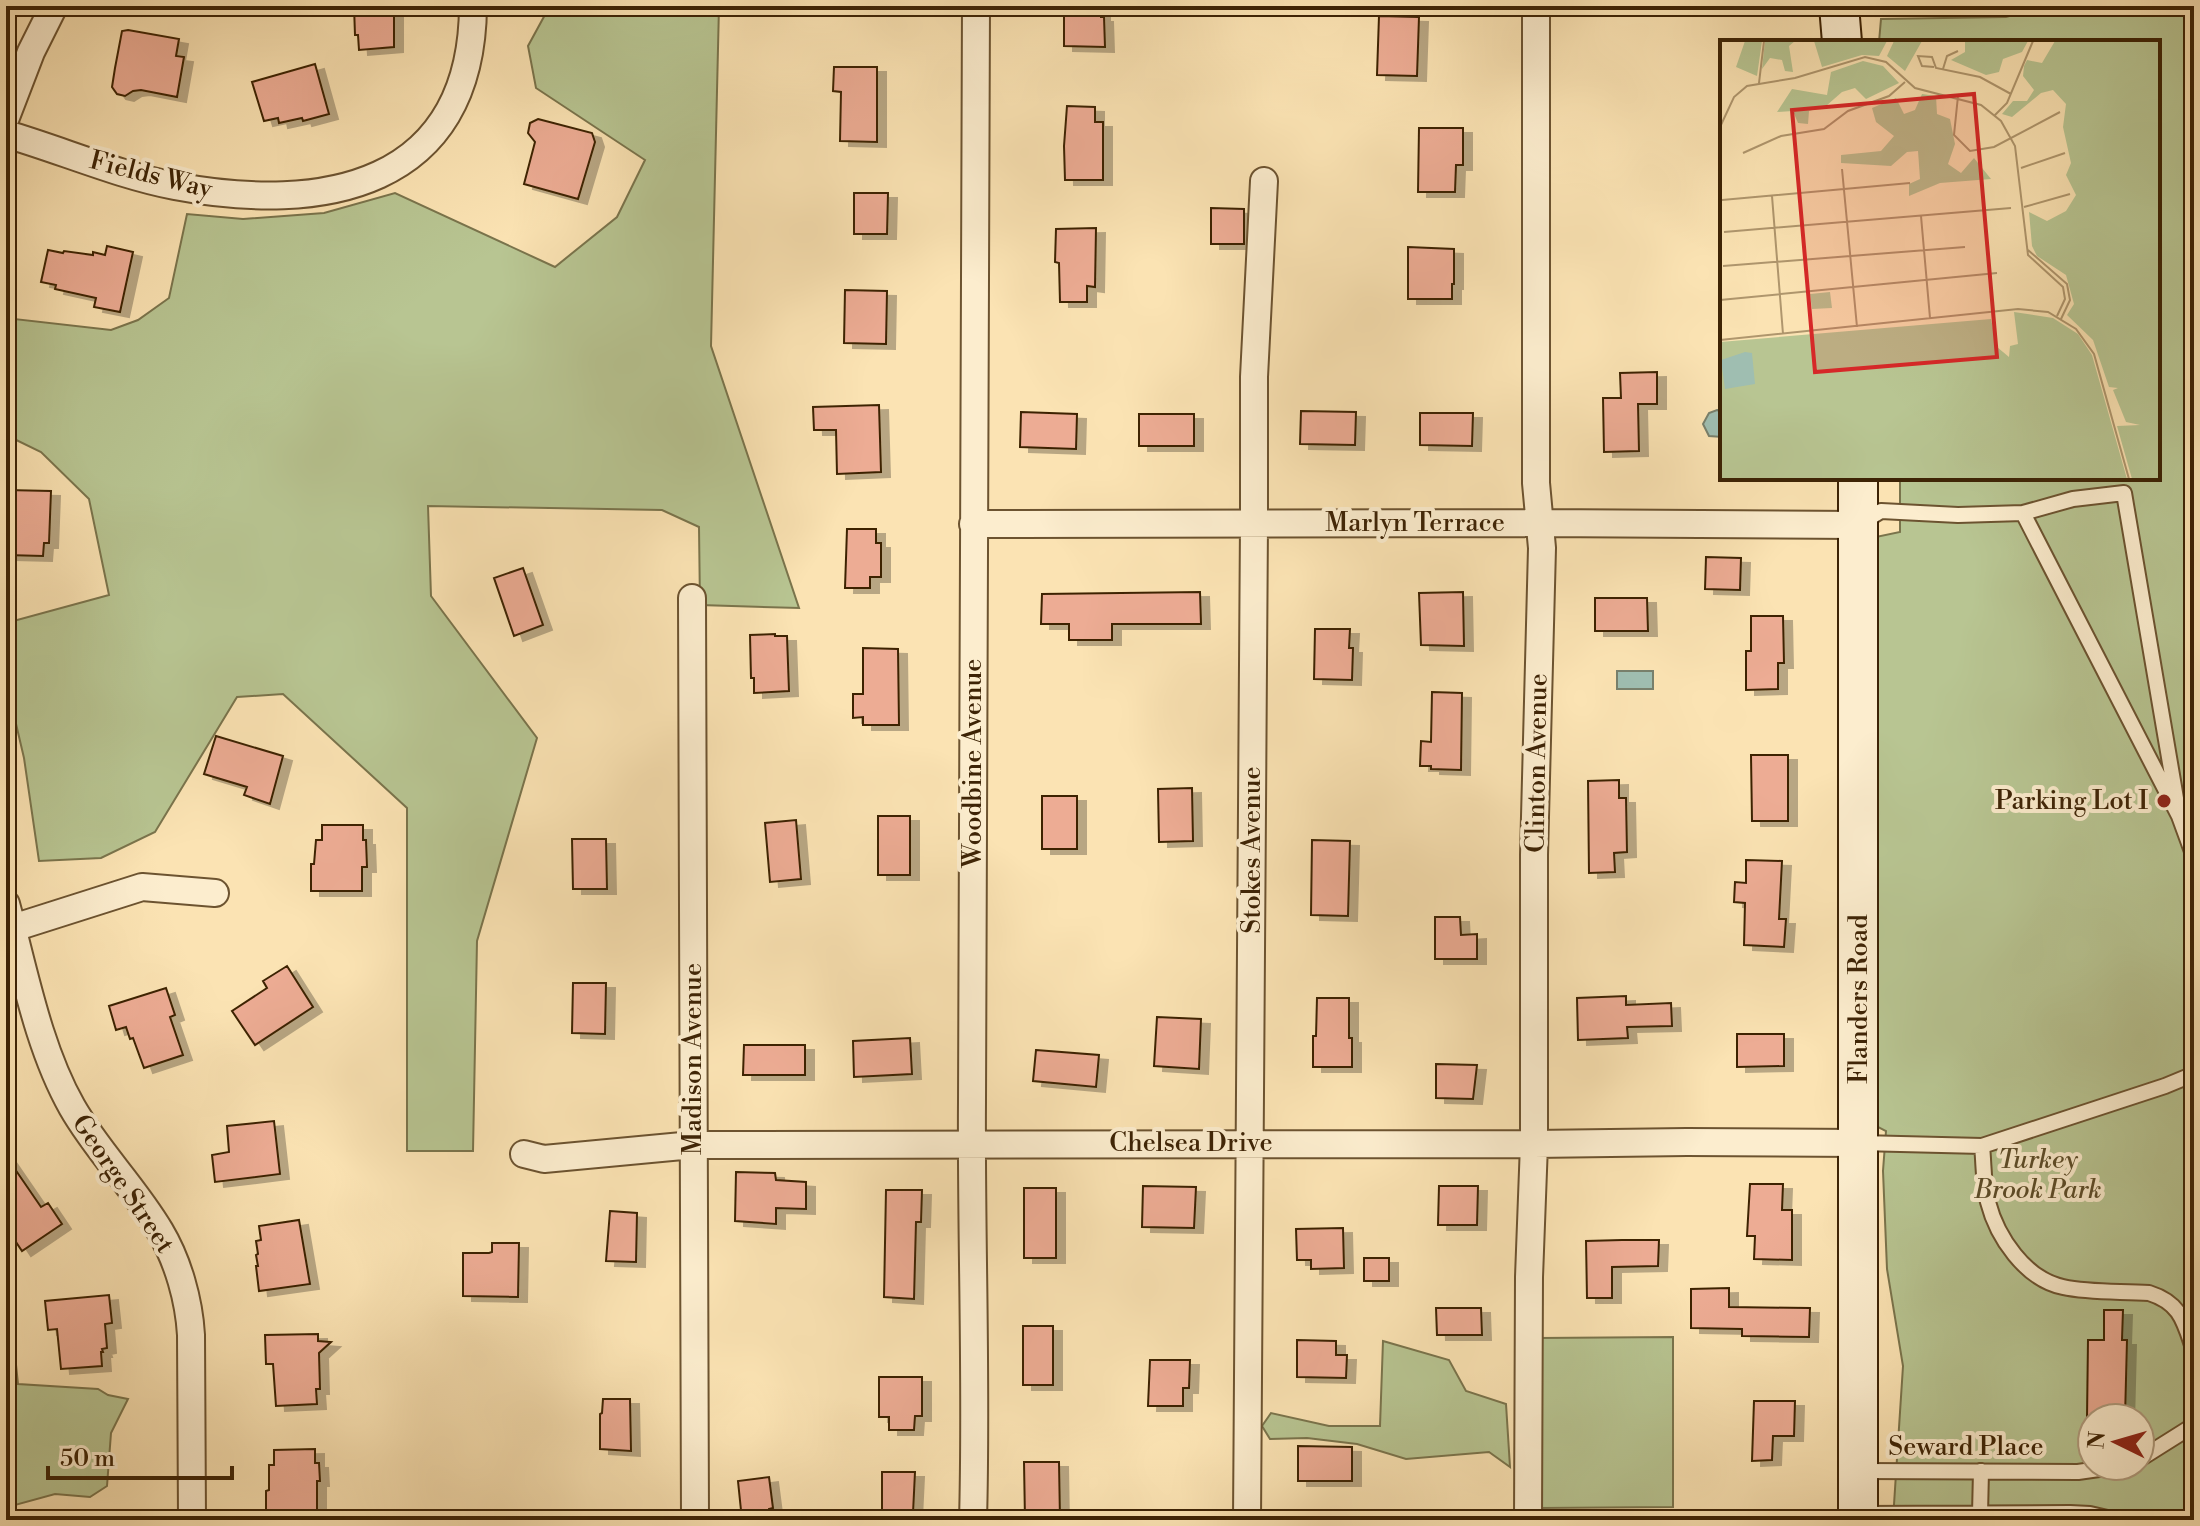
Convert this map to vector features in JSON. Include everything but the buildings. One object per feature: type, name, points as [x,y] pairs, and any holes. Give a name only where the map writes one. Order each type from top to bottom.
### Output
[{"type":"main road","points":[[1839,6],[1842,40]]},
{"type":"main road","name":"Flanders Road","points":[[1858,480],[1858,1517]]},
{"type":"street","points":[[6,117],[31,52],[54,6]]},
{"type":"street","name":"Fields Way","points":[[6,134],[139,177],[217,193],[262,196],[320,192],[352,186],[399,164],[424,145],[443,122],[458,95],[466,69],[472,40],[473,6]]},
{"type":"street","name":"Woodbine Avenue","points":[[973,1520],[976,6]]},
{"type":"street","name":"Clinton Avenue","points":[[1528,1520],[1529,1277],[1534,1144],[1534,855],[1542,548],[1536,483],[1536,6]]},
{"type":"street","name":"Stokes Avenue","points":[[1247,1520],[1254,377],[1264,181]]},
{"type":"street","name":"Marlyn Terrace","points":[[973,524],[1857,525]]},
{"type":"street","name":"Madison Avenue","points":[[692,598],[695,1520]]},
{"type":"street","points":[[9,916],[142,887],[215,893]]},
{"type":"street","name":"George Street","points":[[9,916],[46,1047],[65,1094],[95,1144],[141,1202],[161,1233],[178,1273],[191,1335],[192,1520]]},
{"type":"street","name":"Chelsea Drive","points":[[524,1154],[544,1159],[693,1145],[1859,1143]]},
{"type":"lane","points":[[1857,525],[1881,511],[1958,515],[2023,513],[2073,499],[2124,493],[2179,816]]},
{"type":"lane","points":[[2023,513],[2179,816],[2194,857]]},
{"type":"lane","points":[[1859,1143],[1982,1146],[2194,1074]]},
{"type":"lane","points":[[1982,1146],[1987,1199],[1993,1218],[2013,1252],[2027,1268],[2060,1286],[2149,1293],[2162,1297],[2181,1315],[2194,1351]]},
{"type":"lane","points":[[2156,1449],[2194,1425]]},
{"type":"lane","name":"Seward Place","points":[[1859,1471],[2076,1472]]},
{"type":"lane","points":[[1980,1514],[1981,1471]]},
{"type":"lane","points":[[1858,1517],[2090,1514],[2116,1520]]},
{"type":"green space","points":[[588,6],[719,6],[711,346],[799,608],[700,605],[699,527],[662,510],[428,506],[431,596],[537,738],[477,941],[473,1151],[407,1151],[407,808],[283,694],[237,697],[155,832],[101,858],[39,861],[24,758],[6,689],[6,623],[109,595],[89,499],[41,452],[6,435],[6,318],[111,330],[138,320],[169,298],[187,214],[243,219],[324,213],[395,193],[555,267],[617,217],[645,160],[536,88],[528,46],[546,13]]},
{"type":"green space","name":"Turkey Brook Park","points":[[2046,6],[2194,6],[2194,1520],[1893,1520],[1903,1366],[1887,1269],[1883,1171],[1886,1131],[1872,1124],[1871,538],[1900,532],[1900,480],[2160,480],[2160,40],[1879,40],[1881,19],[2006,17]]},
{"type":"green space","points":[[6,1294],[18,1384],[98,1389],[108,1395],[128,1399],[111,1433],[107,1486],[90,1497],[55,1494],[11,1506],[6,1514]]},
{"type":"green space","points":[[1673,1337],[1673,1507],[1539,1508],[1539,1338]]},
{"type":"green space","points":[[1383,1341],[1449,1360],[1466,1391],[1506,1404],[1510,1467],[1489,1452],[1406,1459],[1357,1444],[1307,1438],[1270,1439],[1262,1426],[1271,1413],[1329,1426],[1380,1426]]},
{"type":"shaded area","points":[[1720,411],[1720,437],[1709,436],[1703,424],[1709,413]]},
{"type":"shaded area","points":[[1617,671],[1653,671],[1653,689],[1617,689]]},
{"type":"place","name":"Parking Lot I","points":[[2164,801]]}]
